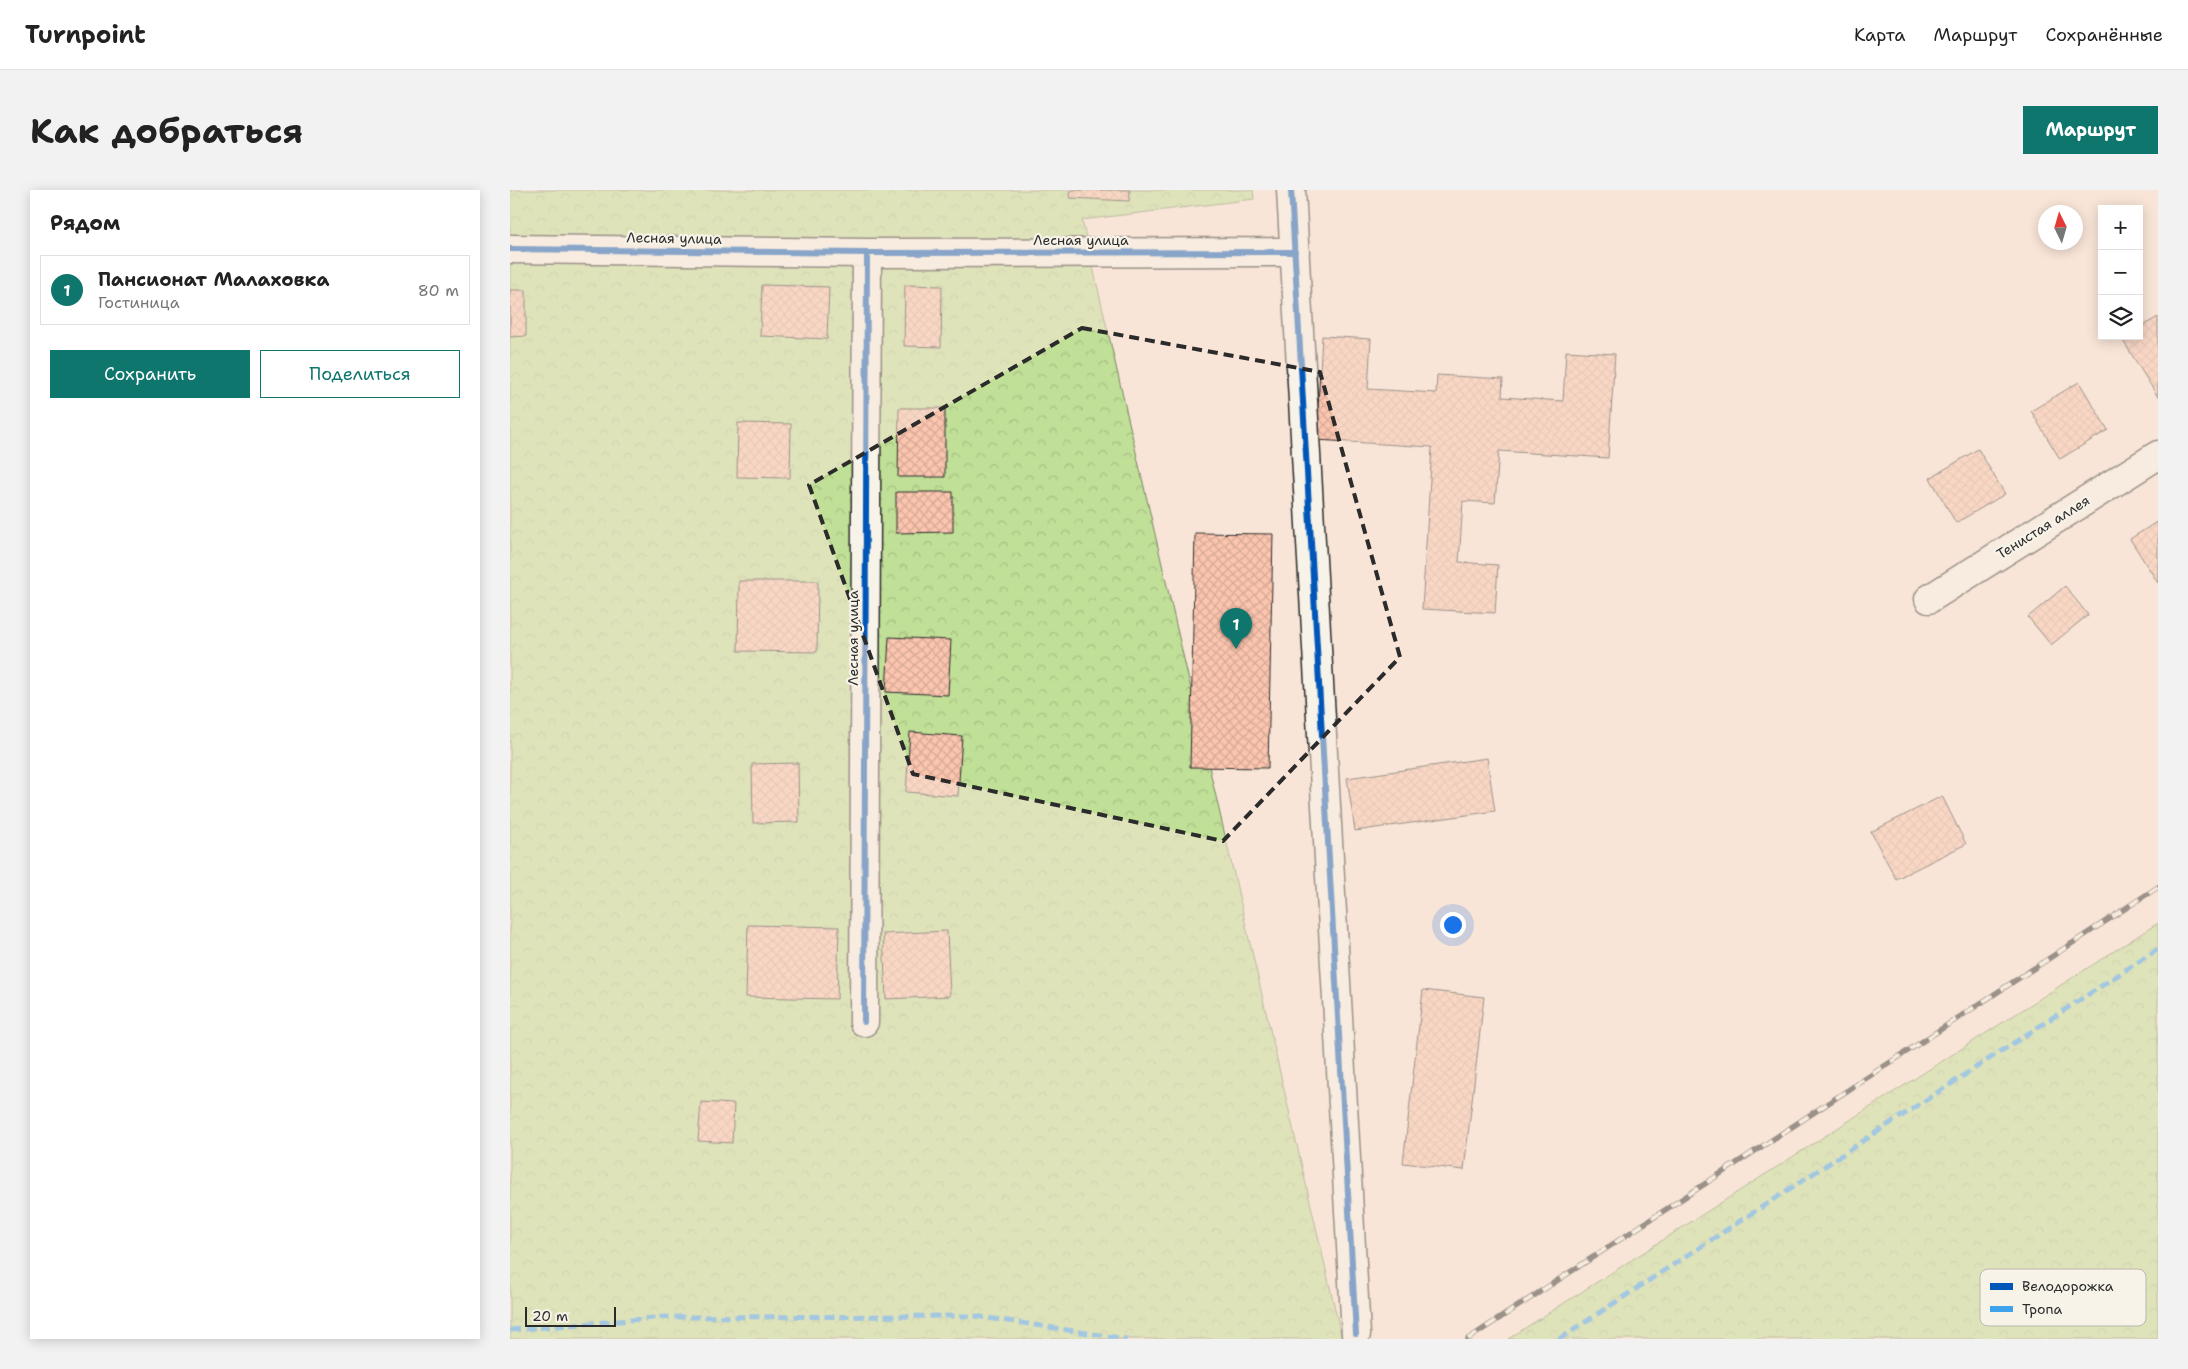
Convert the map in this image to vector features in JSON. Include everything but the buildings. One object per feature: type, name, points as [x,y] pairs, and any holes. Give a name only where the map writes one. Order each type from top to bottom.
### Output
[{"type":"street","points":[[1291,190],[1356,1334]]},
{"type":"street","name":"Лесная улица","points":[[510,249],[867,253],[1295,252]]},
{"type":"street","name":"Лесная улица","points":[[864,1022],[867,253]]},
{"type":"street","name":"Тенистая аллея","points":[[1929,599],[2158,455]]},
{"type":"highlighted area","points":[[1082,328],[1320,372],[1400,657],[1223,841],[913,774],[809,485]]},
{"type":"green space","points":[[510,190],[1253,190],[1254,199],[1082,220],[1342,1339],[510,1339]]},
{"type":"green space","points":[[2158,923],[2158,1339],[1508,1339]]},
{"type":"railway","points":[[1468,1339],[2158,887]]},
{"type":"marked path","points":[[1559,1339],[2158,949]]},
{"type":"marked path","points":[[510,1330],[665,1317],[975,1316],[1127,1339]]},
{"type":"cycle path","points":[[1291,190],[1356,1334]]},
{"type":"cycle path","points":[[510,249],[867,253],[1295,252]]},
{"type":"cycle path","points":[[864,1022],[867,253]]},
{"type":"place","name":"Пансионат Малаховка","points":[[1236,649]]}]
